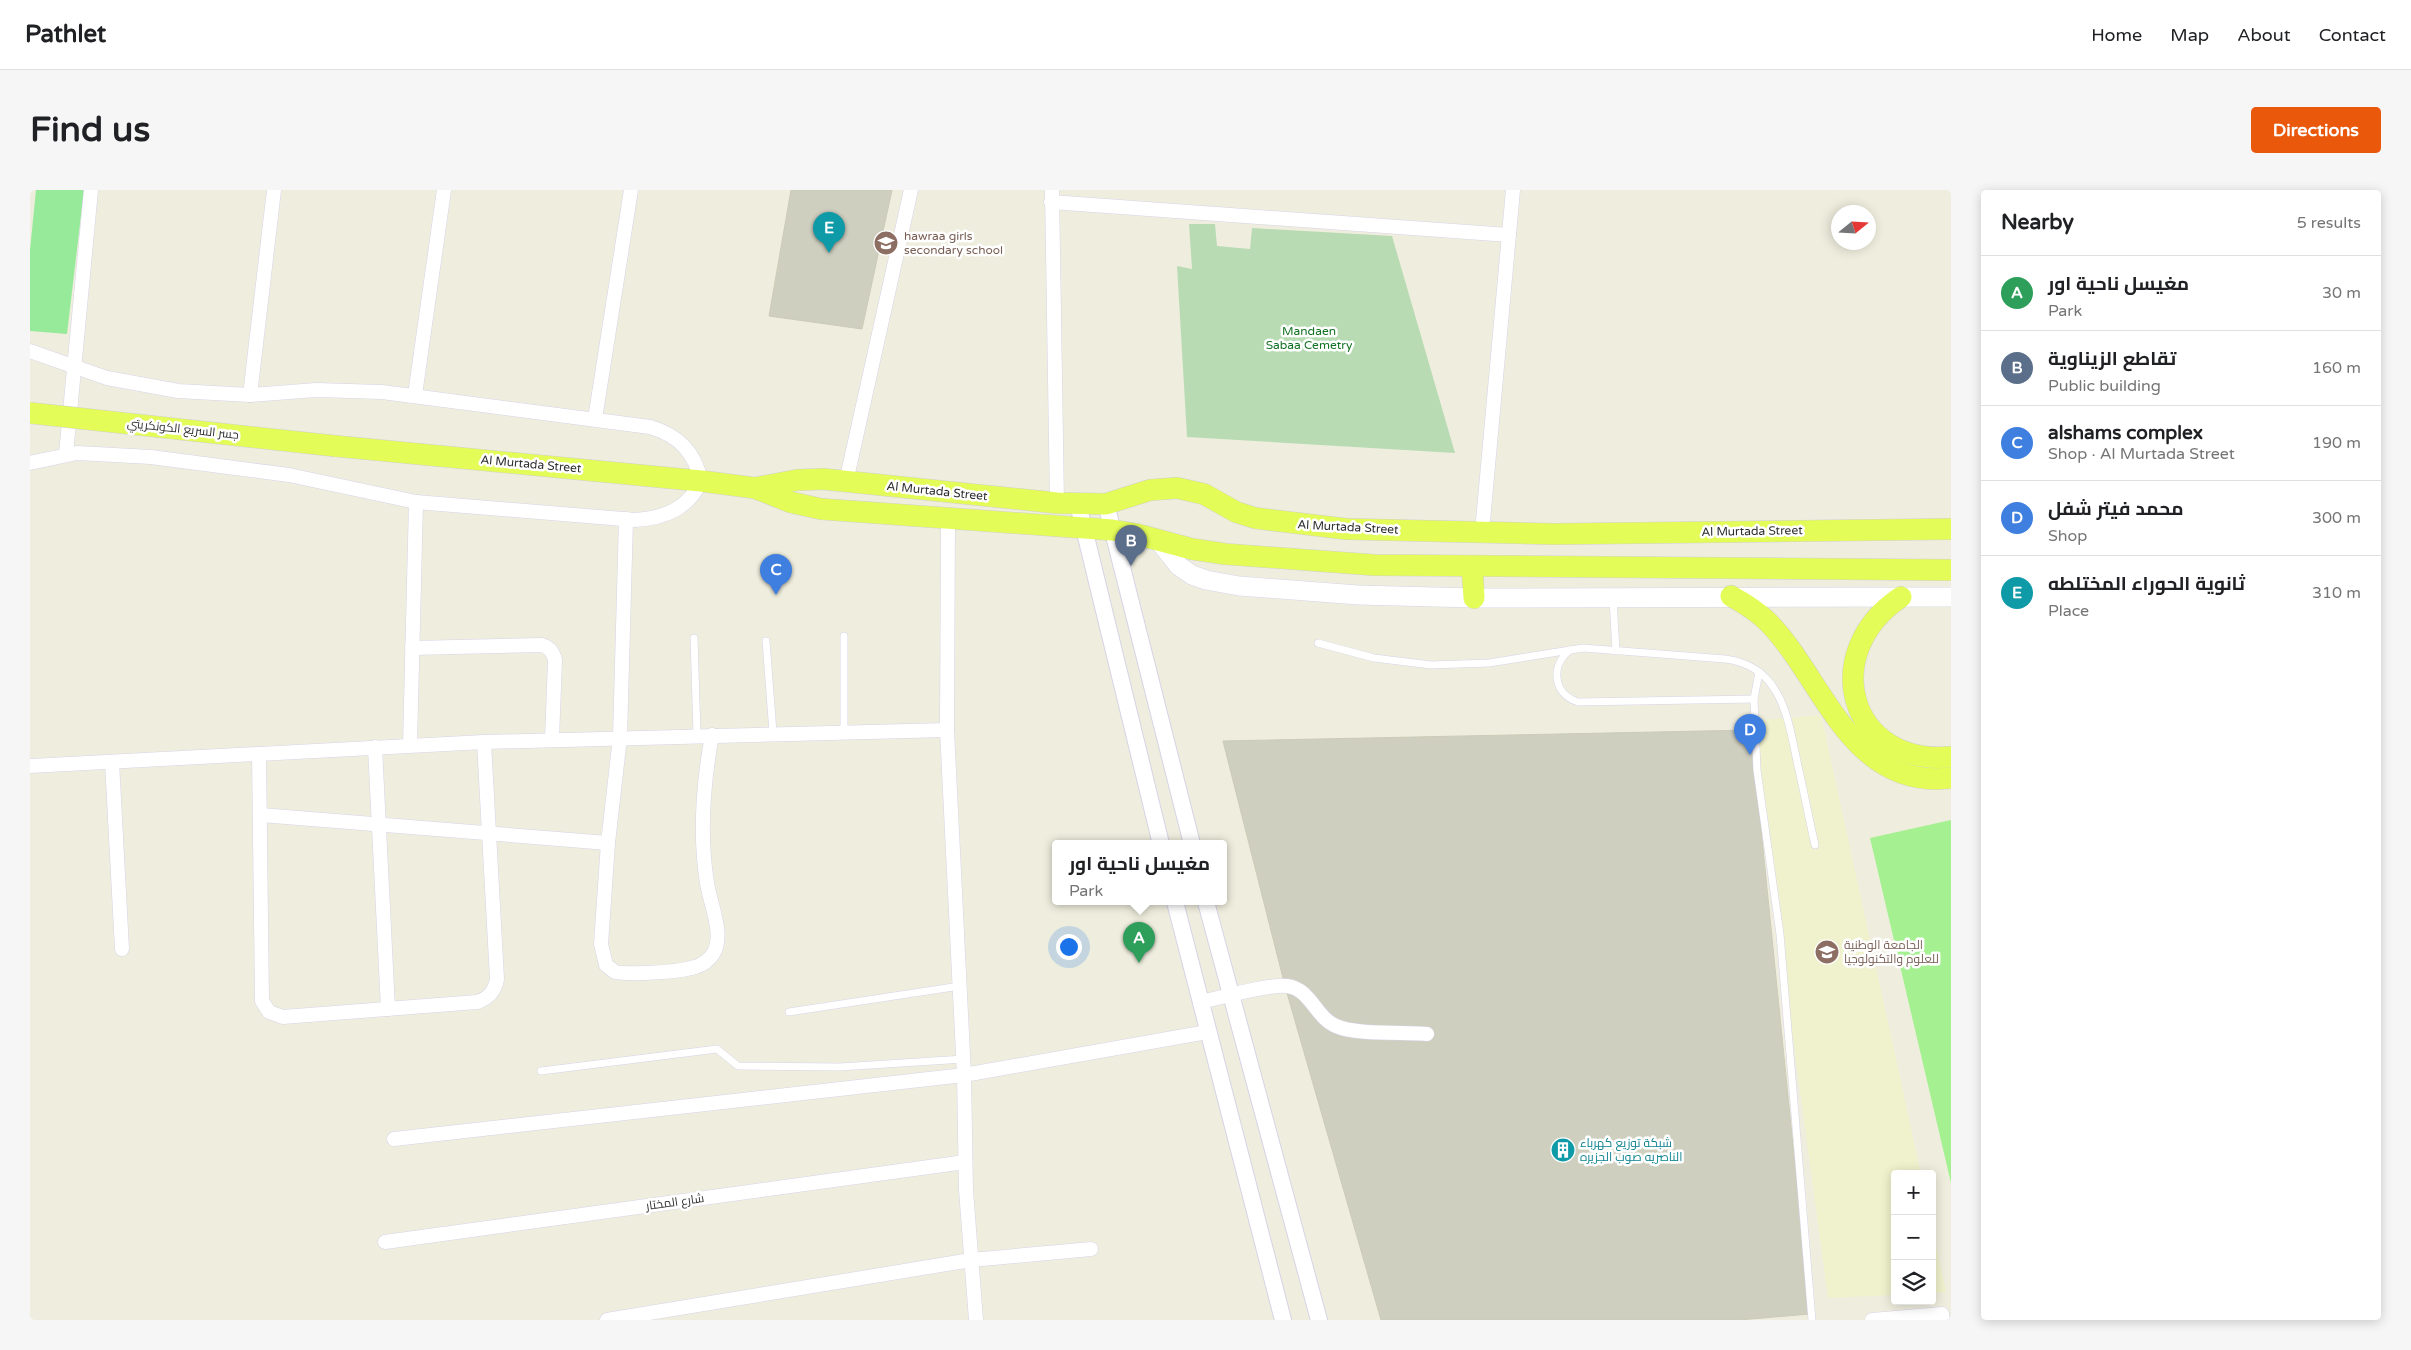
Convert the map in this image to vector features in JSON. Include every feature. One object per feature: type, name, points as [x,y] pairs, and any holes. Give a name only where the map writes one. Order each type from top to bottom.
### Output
[{"type":"main road","name":"جسر السريع الكونكريتي","points":[[30,413],[336,446]]},
{"type":"main road","name":"Al Murtada Street","points":[[336,446],[701,481],[755,488],[790,502],[813,508],[1112,530],[1192,549],[1225,554],[1374,565],[1951,570]]},
{"type":"main road","name":"Al Murtada Street","points":[[755,488],[797,480],[846,482],[1067,504],[1106,504],[1150,490],[1177,488],[1204,494],[1246,515],[1292,524],[1346,529],[1608,534],[1951,529]]},
{"type":"main road","points":[[1159,540],[1173,560],[1192,575],[1221,584],[1358,595],[1474,598],[1951,597]]},
{"type":"main road","points":[[1472,567],[1474,598]]},
{"type":"main road","points":[[1731,596],[1755,611],[1776,630],[1847,732],[1869,755],[1896,771],[1927,778],[1951,778]]},
{"type":"main road","points":[[1901,597],[1876,616],[1862,637],[1856,654],[1852,685],[1854,698],[1866,722],[1886,741],[1904,751],[1923,757],[1951,757]]},
{"type":"street","points":[[66,454],[91,190]]},
{"type":"street","points":[[250,395],[274,190]]},
{"type":"street","points":[[415,395],[444,190]]},
{"type":"street","points":[[594,419],[631,190]]},
{"type":"street","points":[[846,482],[911,190]]},
{"type":"street","points":[[1482,532],[1513,190]]},
{"type":"street","points":[[1160,840],[1084,528],[1067,504],[1052,196],[1509,235]]},
{"type":"street","points":[[30,351],[73,368],[143,386],[178,392],[250,395],[349,390],[415,395],[650,427],[672,435],[692,454],[701,481],[690,498],[674,511],[655,518],[626,519],[416,502],[255,469],[99,453],[66,454],[30,462]]},
{"type":"street","points":[[410,745],[416,502]]},
{"type":"street","points":[[1106,504],[1191,840]]},
{"type":"street","points":[[948,518],[947,730],[961,986],[965,1162],[976,1320]]},
{"type":"street","points":[[626,519],[620,738],[608,842],[601,944],[606,965],[615,972],[693,968],[708,960],[717,946],[718,938],[707,883],[702,828],[704,789],[712,734]]},
{"type":"street","points":[[412,648],[547,647],[554,655],[555,660],[552,739]]},
{"type":"street","points":[[30,766],[552,739],[947,730]]},
{"type":"street","points":[[259,754],[262,995],[265,1007],[273,1015],[283,1017],[477,1002],[494,991],[497,979],[484,742]]},
{"type":"street","points":[[375,747],[388,1009]]},
{"type":"street","points":[[112,762],[122,949]]},
{"type":"street","points":[[261,815],[608,842]]},
{"type":"street","points":[[1176,905],[1207,1032],[1283,1320]]},
{"type":"street","points":[[1207,905],[1319,1320]]},
{"type":"street","points":[[1200,1002],[1285,986],[1305,994],[1324,1019],[1338,1027],[1355,1030],[1427,1034]]},
{"type":"street","points":[[394,1139],[964,1075],[1207,1032]]},
{"type":"street","name":"شارع المختار","points":[[385,1242],[965,1162]]},
{"type":"street","points":[[607,1320],[971,1260],[1091,1249]]},
{"type":"street","points":[[1872,1320],[1942,1314],[1943,1320]]},
{"type":"lane","points":[[1613,597],[1616,651]]},
{"type":"lane","points":[[844,636],[844,731]]},
{"type":"lane","points":[[694,638],[697,735]]},
{"type":"lane","points":[[766,642],[773,733]]},
{"type":"lane","points":[[1318,643],[1374,658],[1431,665],[1489,663],[1570,650],[1616,651],[1733,660],[1747,664],[1760,672],[1776,690],[1786,713],[1815,845]]},
{"type":"lane","points":[[1570,650],[1558,664],[1556,674],[1562,692],[1578,702],[1754,700]]},
{"type":"lane","points":[[1760,672],[1754,700],[1757,770],[1780,934],[1812,1320]]},
{"type":"lane","points":[[789,1012],[961,986]]},
{"type":"lane","points":[[542,1070],[717,1049],[738,1066],[840,1067],[964,1059]]},
{"type":"shaded area","name":"الجامعة الوطنية للعلوم والتكنولوجيا","points":[[1821,715],[1920,1170],[1891,1170],[1891,1295],[1828,1298],[1750,721]]},
{"type":"shaded area","points":[[1936,1246],[1946,1292],[1936,1293]]},
{"type":"green space","points":[[36,190],[84,190],[67,334],[30,331],[30,250]]},
{"type":"green space","name":"Mandaen Sabaa Cemetry","points":[[1189,224],[1215,224],[1217,246],[1250,249],[1252,228],[1392,236],[1455,453],[1187,437],[1177,266],[1192,269]]},
{"type":"green space","points":[[1951,820],[1951,1183],[1870,838]]},
{"type":"building","points":[[791,190],[892,190],[862,329],[769,316]]},
{"type":"building","name":"شبكة توزيع كهرباء الناصريه صوب الجزيره","points":[[1751,730],[1810,1314],[1739,1320],[1381,1320],[1285,986],[1223,741]]},
{"type":"place","name":"hawraa girls secondary school","points":[[886,243]]},
{"type":"place","name":"ثانوية الحوراء المختلطه","points":[[829,253]]},
{"type":"place","name":"تقاطع الزيناوية","points":[[1131,566]]},
{"type":"place","name":"alshams complex","points":[[776,595]]},
{"type":"place","name":"محمد فيتر شفل","points":[[1750,755]]},
{"type":"place","name":"الجامعة الوطنية للعلوم والتكنولوجيا","points":[[1827,952]]},
{"type":"place","name":"مغيسل ناحية اور","points":[[1139,963]]},
{"type":"place","name":"شبكة توزيع كهرباء الناصريه صوب الجزيره","points":[[1563,1150]]}]
